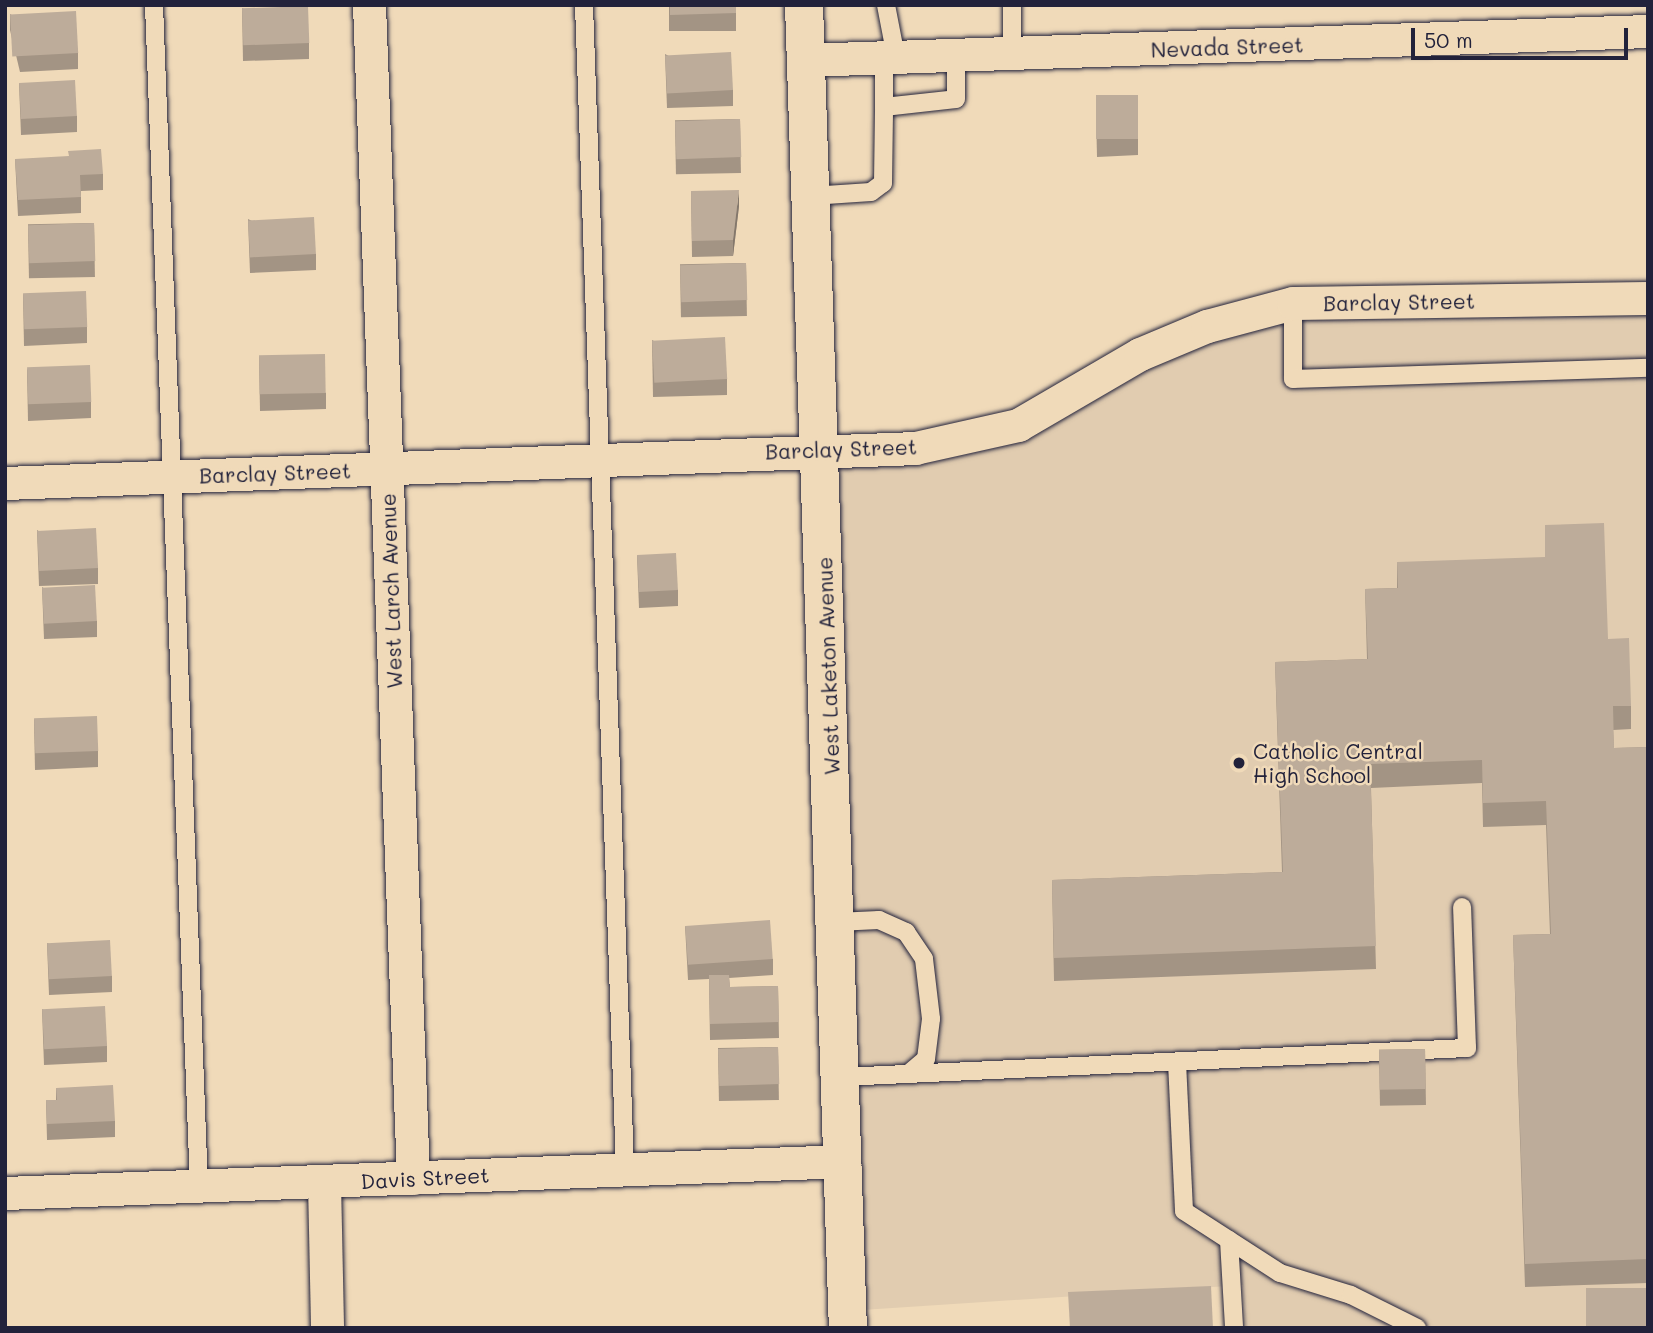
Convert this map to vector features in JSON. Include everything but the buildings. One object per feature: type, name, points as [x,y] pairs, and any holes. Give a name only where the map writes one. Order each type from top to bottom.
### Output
[{"type":"main road","name":"West Laketon Avenue","points":[[804,5],[842,1077],[848,1328]]},
{"type":"street","name":"West Larch Avenue","points":[[369,5],[413,1178]]},
{"type":"street","name":"Nevada Street","points":[[806,60],[1648,32]]},
{"type":"street","name":"Barclay Street","points":[[5,483],[915,447],[1018,425],[1140,354],[1207,326],[1293,303],[1648,298]]},
{"type":"street","name":"Davis Street","points":[[5,1193],[844,1161]]},
{"type":"street","points":[[324,1182],[327,1328]]},
{"type":"lane","points":[[154,5],[199,1186]]},
{"type":"lane","points":[[584,5],[625,1170]]},
{"type":"lane","points":[[811,195],[871,192],[883,183],[884,107],[890,58],[886,5]]},
{"type":"lane","points":[[1012,5],[1012,55]]},
{"type":"lane","points":[[884,107],[956,99],[956,55]]},
{"type":"lane","points":[[1293,303],[1293,379],[1648,369]]},
{"type":"lane","points":[[842,1077],[1467,1048],[1462,906]]},
{"type":"lane","points":[[836,922],[879,920],[906,932],[925,959],[931,1019],[926,1059],[908,1074]]},
{"type":"lane","points":[[1177,1062],[1184,1211],[1280,1273],[1351,1295],[1417,1328]]},
{"type":"lane","points":[[1230,1240],[1234,1328]]},
{"type":"shaded area","name":"Catholic Central High School","points":[[1648,294],[1648,1328],[1246,1328],[1243,1285],[847,1311],[821,450],[966,439],[1207,326]]},
{"type":"place","name":"Catholic Central High School","points":[[1239,763]]}]
